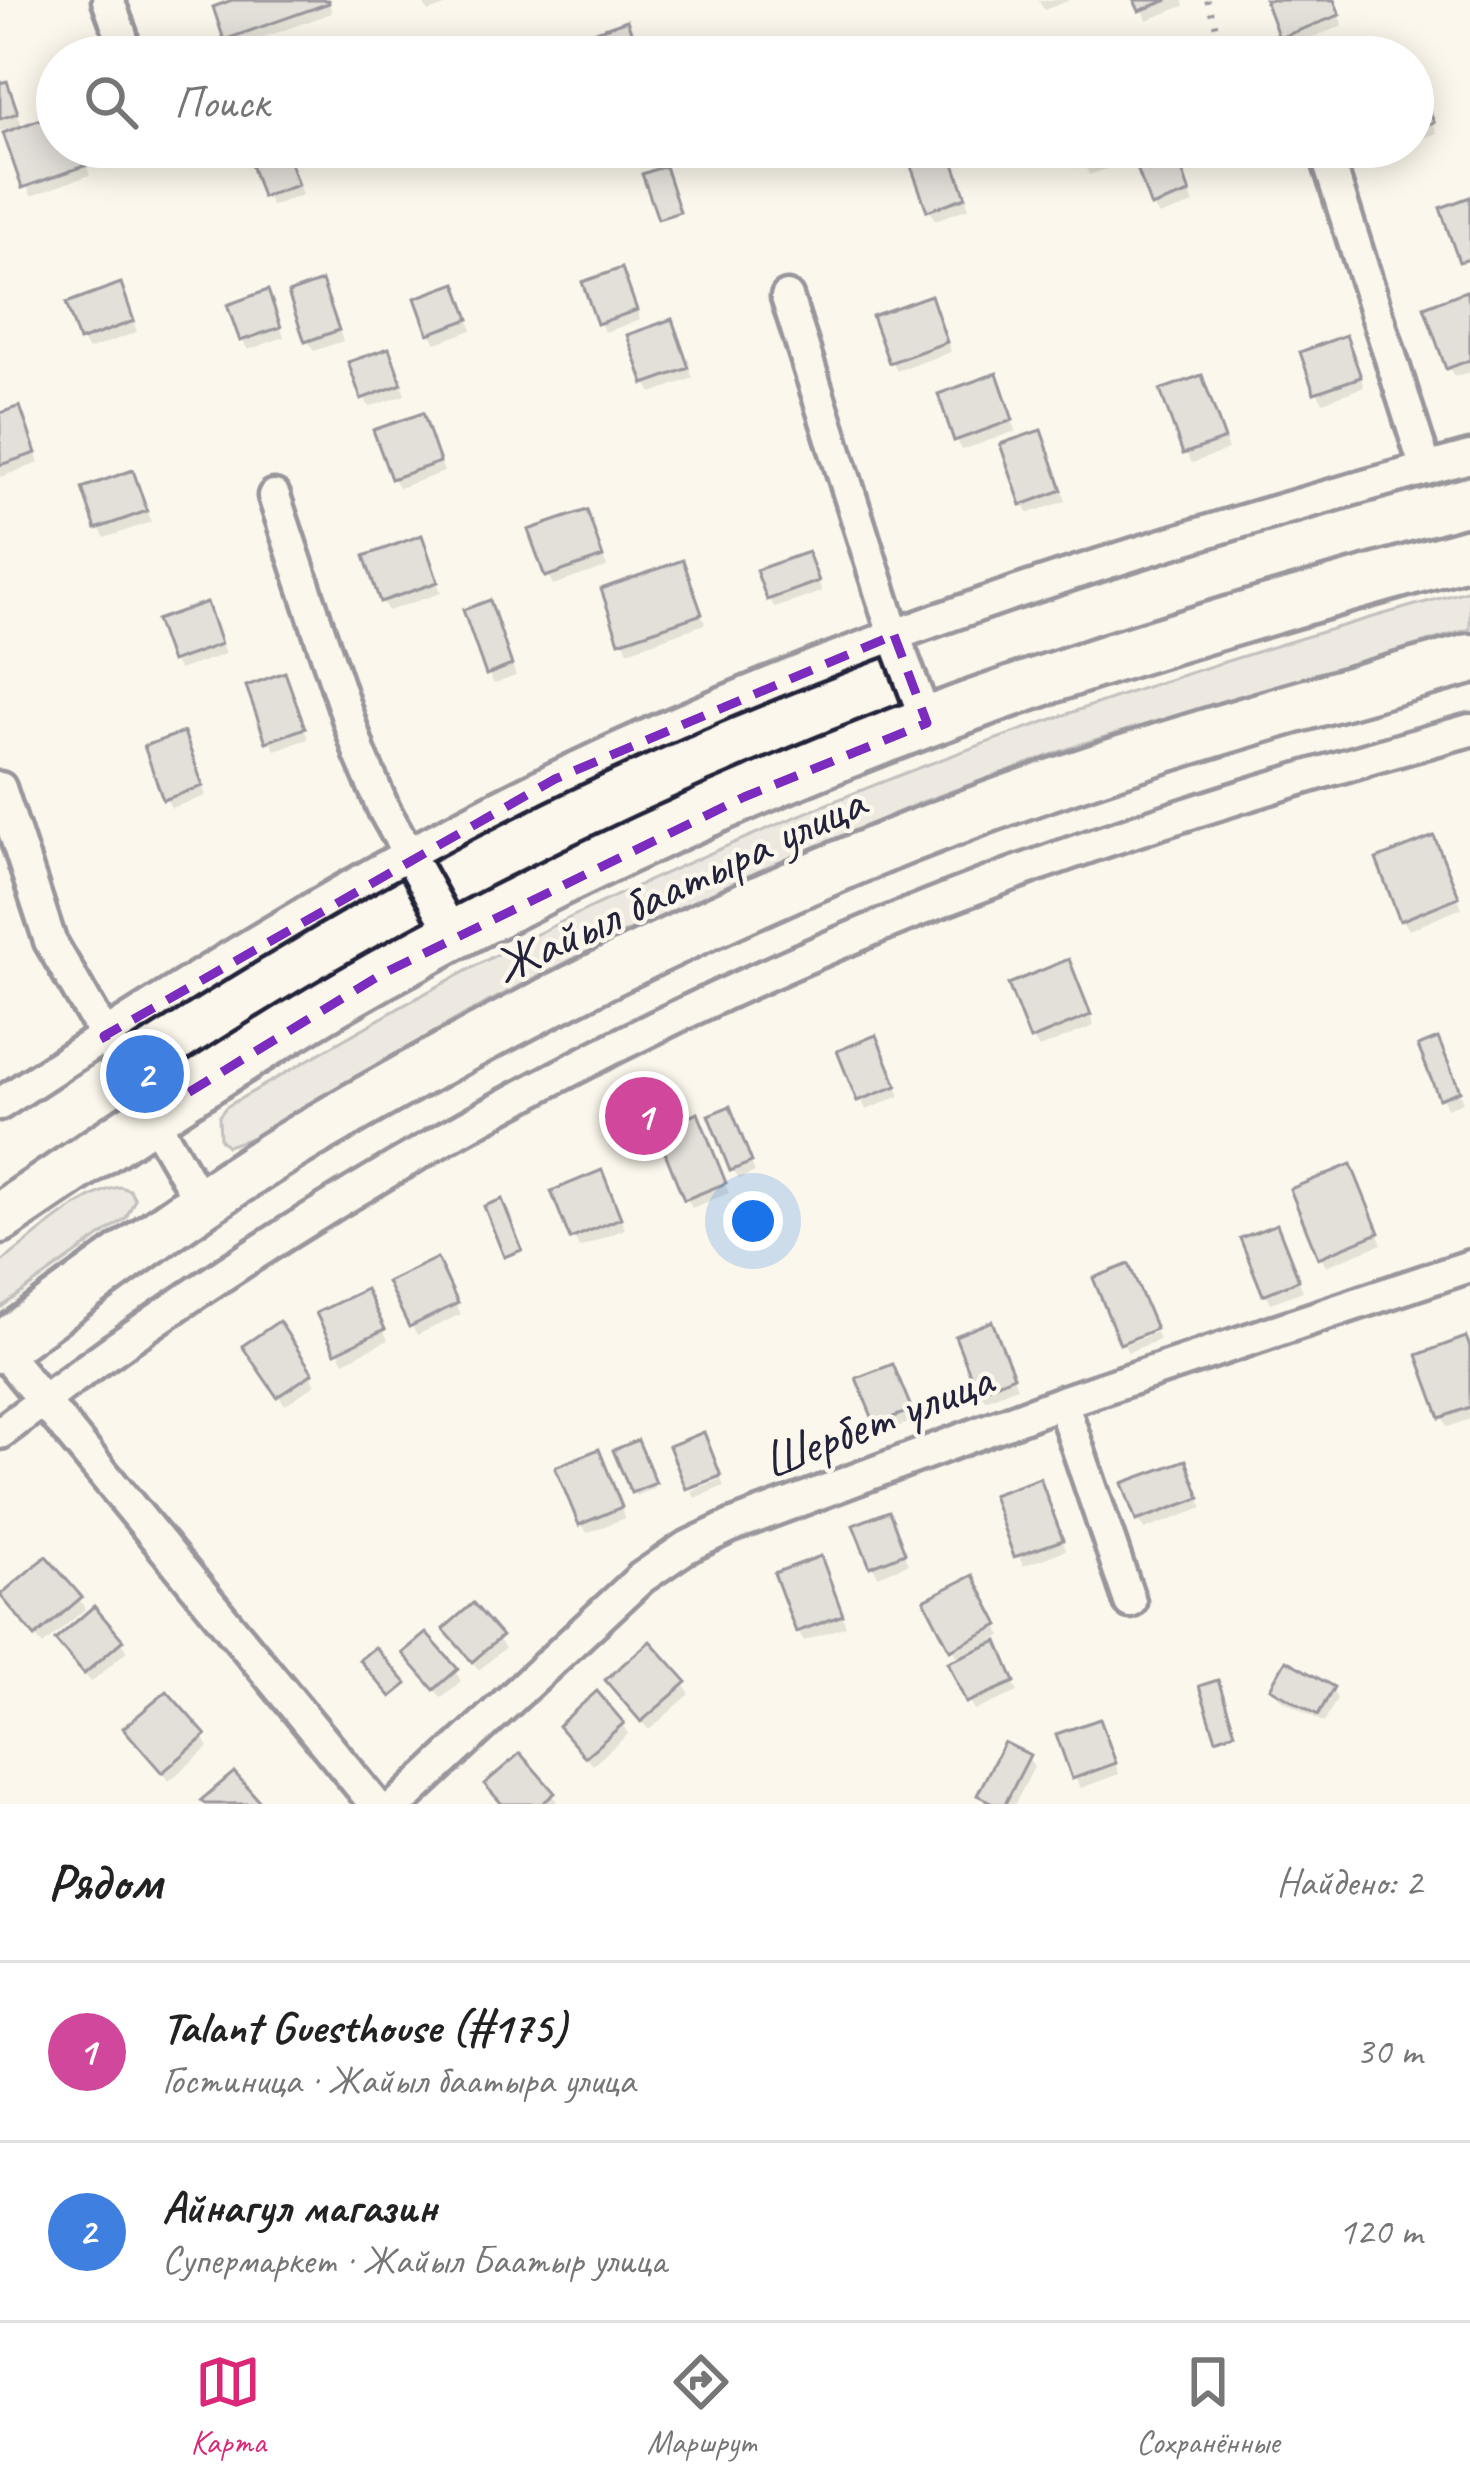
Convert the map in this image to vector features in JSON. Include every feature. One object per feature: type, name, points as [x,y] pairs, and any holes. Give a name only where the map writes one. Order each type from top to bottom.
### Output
[{"type":"main road","name":"Жайыл баатыра улица","points":[[0,1218],[150,1116],[342,998],[589,868],[744,797],[927,723],[1092,664],[1470,553]]},
{"type":"main road","name":"Жайыл баатыра улица","points":[[0,1348],[303,1138],[611,972],[783,892],[964,816],[1130,757],[1470,659]]},
{"type":"street","points":[[108,0],[121,35]]},
{"type":"street","points":[[1331,168],[1426,469]]},
{"type":"street","points":[[787,297],[894,635],[927,723]]},
{"type":"street","points":[[0,1104],[243,949],[408,856],[555,778],[688,719],[894,635],[1155,546],[1470,457]]},
{"type":"street","points":[[274,496],[360,754],[408,856],[454,937]]},
{"type":"street","points":[[0,1433],[184,1299],[362,1186],[709,1001],[926,907],[1044,862],[1346,764],[1470,730]]},
{"type":"street","points":[[0,788],[50,941],[202,1204]]},
{"type":"street","name":"Шербет улица","points":[[398,1804],[641,1578],[686,1548],[730,1526],[1062,1402],[1470,1266]]},
{"type":"street","points":[[0,1348],[375,1804]]},
{"type":"street","points":[[1062,1402],[1130,1602]]},
{"type":"path","points":[[1207,0],[1219,36]]},
{"type":"highlighted area","points":[[894,635],[927,723],[744,797],[382,974],[150,1116],[104,1036],[555,779]]},
{"type":"shaded area","points":[[1470,590],[1470,629],[1084,743],[919,803],[622,934],[472,1010],[254,1137],[227,1146],[220,1139],[219,1116],[226,1107],[511,947],[713,852],[1033,726],[1250,654]]},
{"type":"shaded area","points":[[120,1187],[130,1190],[135,1199],[126,1218],[0,1308],[0,1263],[74,1207]]},
{"type":"building","points":[[232,0],[329,3],[235,36],[223,36],[213,7]]},
{"type":"building","points":[[1134,0],[1168,0],[1139,11]]},
{"type":"building","points":[[1265,0],[1334,0],[1340,15],[1278,36]]},
{"type":"building","points":[[627,20],[633,36],[582,36]]},
{"type":"building","points":[[7,81],[18,113],[0,119],[0,83]]},
{"type":"building","points":[[36,121],[36,168],[79,168],[22,188],[3,133]]},
{"type":"building","points":[[252,168],[292,168],[298,185],[262,197]]},
{"type":"building","points":[[666,168],[680,212],[658,219],[642,174]]},
{"type":"building","points":[[912,168],[956,168],[966,197],[927,211]]},
{"type":"building","points":[[1137,168],[1181,168],[1190,193],[1151,207]]},
{"type":"building","points":[[1470,197],[1470,259],[1459,262],[1440,208]]},
{"type":"building","points":[[622,268],[637,310],[597,324],[582,282]]},
{"type":"building","points":[[322,281],[339,330],[305,342],[288,293]]},
{"type":"building","points":[[121,283],[134,321],[79,341],[66,303]]},
{"type":"building","points":[[456,283],[469,319],[428,334],[415,298]]},
{"type":"building","points":[[268,290],[281,327],[240,341],[227,305]]},
{"type":"building","points":[[1466,291],[1470,360],[1446,369],[1424,307]]},
{"type":"building","points":[[931,295],[947,342],[889,363],[872,316]]},
{"type":"building","points":[[672,319],[689,368],[644,384],[627,335]]},
{"type":"building","points":[[1346,335],[1361,377],[1314,393],[1300,352]]},
{"type":"building","points":[[389,348],[402,384],[361,399],[348,362]]},
{"type":"building","points":[[997,373],[1013,420],[954,441],[938,394]]},
{"type":"building","points":[[1202,375],[1225,439],[1183,454],[1160,390]]},
{"type":"building","points":[[20,406],[36,453],[0,465],[0,413]]},
{"type":"building","points":[[423,413],[440,462],[391,479],[373,430]]},
{"type":"building","points":[[1041,430],[1062,490],[1021,505],[1000,444]]},
{"type":"building","points":[[133,470],[147,511],[96,529],[82,488]]},
{"type":"building","points":[[587,510],[603,557],[545,577],[528,530]]},
{"type":"building","points":[[422,535],[438,582],[380,602],[364,556]]},
{"type":"building","points":[[808,552],[819,581],[767,600],[756,570]]},
{"type":"building","points":[[683,560],[702,614],[619,642],[601,589]]},
{"type":"building","points":[[490,600],[512,665],[486,675],[463,610]]},
{"type":"building","points":[[207,602],[221,644],[171,662],[156,620]]},
{"type":"building","points":[[285,672],[305,728],[266,742],[246,686]]},
{"type":"building","points":[[184,732],[203,786],[163,800],[144,746]]},
{"type":"building","points":[[1434,836],[1459,897],[1400,921],[1376,859]]},
{"type":"building","points":[[1069,959],[1091,1015],[1030,1040],[1008,984]]},
{"type":"building","points":[[876,1035],[897,1086],[857,1101],[837,1051]]},
{"type":"building","points":[[1438,1038],[1460,1091],[1439,1099],[1418,1046]]},
{"type":"building","points":[[730,1106],[752,1162],[730,1171],[708,1115]]},
{"type":"building","points":[[698,1113],[726,1183],[684,1200],[656,1130]]},
{"type":"building","points":[[1351,1164],[1379,1233],[1318,1258],[1290,1189]]},
{"type":"building","points":[[602,1170],[621,1218],[570,1239],[551,1191]]},
{"type":"building","points":[[502,1199],[522,1250],[504,1257],[484,1206]]},
{"type":"building","points":[[1277,1224],[1299,1280],[1263,1295],[1240,1238]]},
{"type":"building","points":[[437,1258],[458,1303],[409,1327],[387,1282]]},
{"type":"building","points":[[1129,1264],[1156,1329],[1120,1344],[1093,1278]]},
{"type":"building","points":[[366,1289],[385,1329],[335,1353],[316,1313]]},
{"type":"building","points":[[279,1321],[313,1373],[277,1397],[242,1346]]},
{"type":"building","points":[[992,1321],[1014,1376],[977,1392],[955,1336]]},
{"type":"building","points":[[1466,1337],[1470,1407],[1440,1418],[1417,1355]]},
{"type":"building","points":[[893,1364],[912,1410],[875,1424],[856,1378]]},
{"type":"building","points":[[704,1432],[721,1476],[686,1489],[669,1446]]},
{"type":"building","points":[[638,1440],[656,1483],[631,1493],[613,1450]]},
{"type":"building","points":[[599,1449],[622,1507],[579,1525],[555,1467]]},
{"type":"building","points":[[1186,1460],[1200,1498],[1136,1521],[1122,1483]]},
{"type":"building","points":[[1040,1478],[1063,1540],[1014,1557],[992,1495]]},
{"type":"building","points":[[889,1511],[905,1553],[870,1567],[853,1525]]},
{"type":"building","points":[[46,1556],[82,1597],[35,1637],[0,1595]]},
{"type":"building","points":[[821,1556],[843,1615],[796,1632],[774,1573]]},
{"type":"building","points":[[973,1575],[999,1625],[950,1650],[924,1600]]},
{"type":"building","points":[[473,1603],[502,1636],[472,1662],[443,1629]]},
{"type":"building","points":[[94,1606],[123,1640],[84,1674],[55,1640]]},
{"type":"building","points":[[426,1633],[458,1669],[434,1690],[402,1653]]},
{"type":"building","points":[[650,1641],[687,1682],[641,1722],[605,1680]]},
{"type":"building","points":[[998,1641],[1015,1682],[966,1703],[948,1662]]},
{"type":"building","points":[[375,1647],[407,1684],[391,1697],[359,1660]]},
{"type":"building","points":[[1286,1660],[1334,1687],[1318,1715],[1270,1688]]},
{"type":"building","points":[[1218,1680],[1235,1732],[1216,1739],[1199,1686]]},
{"type":"building","points":[[167,1691],[206,1735],[162,1773],[123,1728]]},
{"type":"building","points":[[597,1691],[624,1723],[585,1757],[558,1726]]},
{"type":"building","points":[[1100,1719],[1116,1763],[1072,1779],[1056,1734]]},
{"type":"building","points":[[1004,1742],[1030,1755],[1005,1804],[995,1804],[977,1795]]},
{"type":"building","points":[[520,1753],[555,1793],[542,1804],[502,1804],[484,1784]]},
{"type":"building","points":[[234,1772],[262,1804],[205,1804],[201,1800]]},
{"type":"place","name":"Айнагул магазин","points":[[145,1074]]},
{"type":"place","name":"Talant Guesthouse (#175)","points":[[644,1116]]}]
